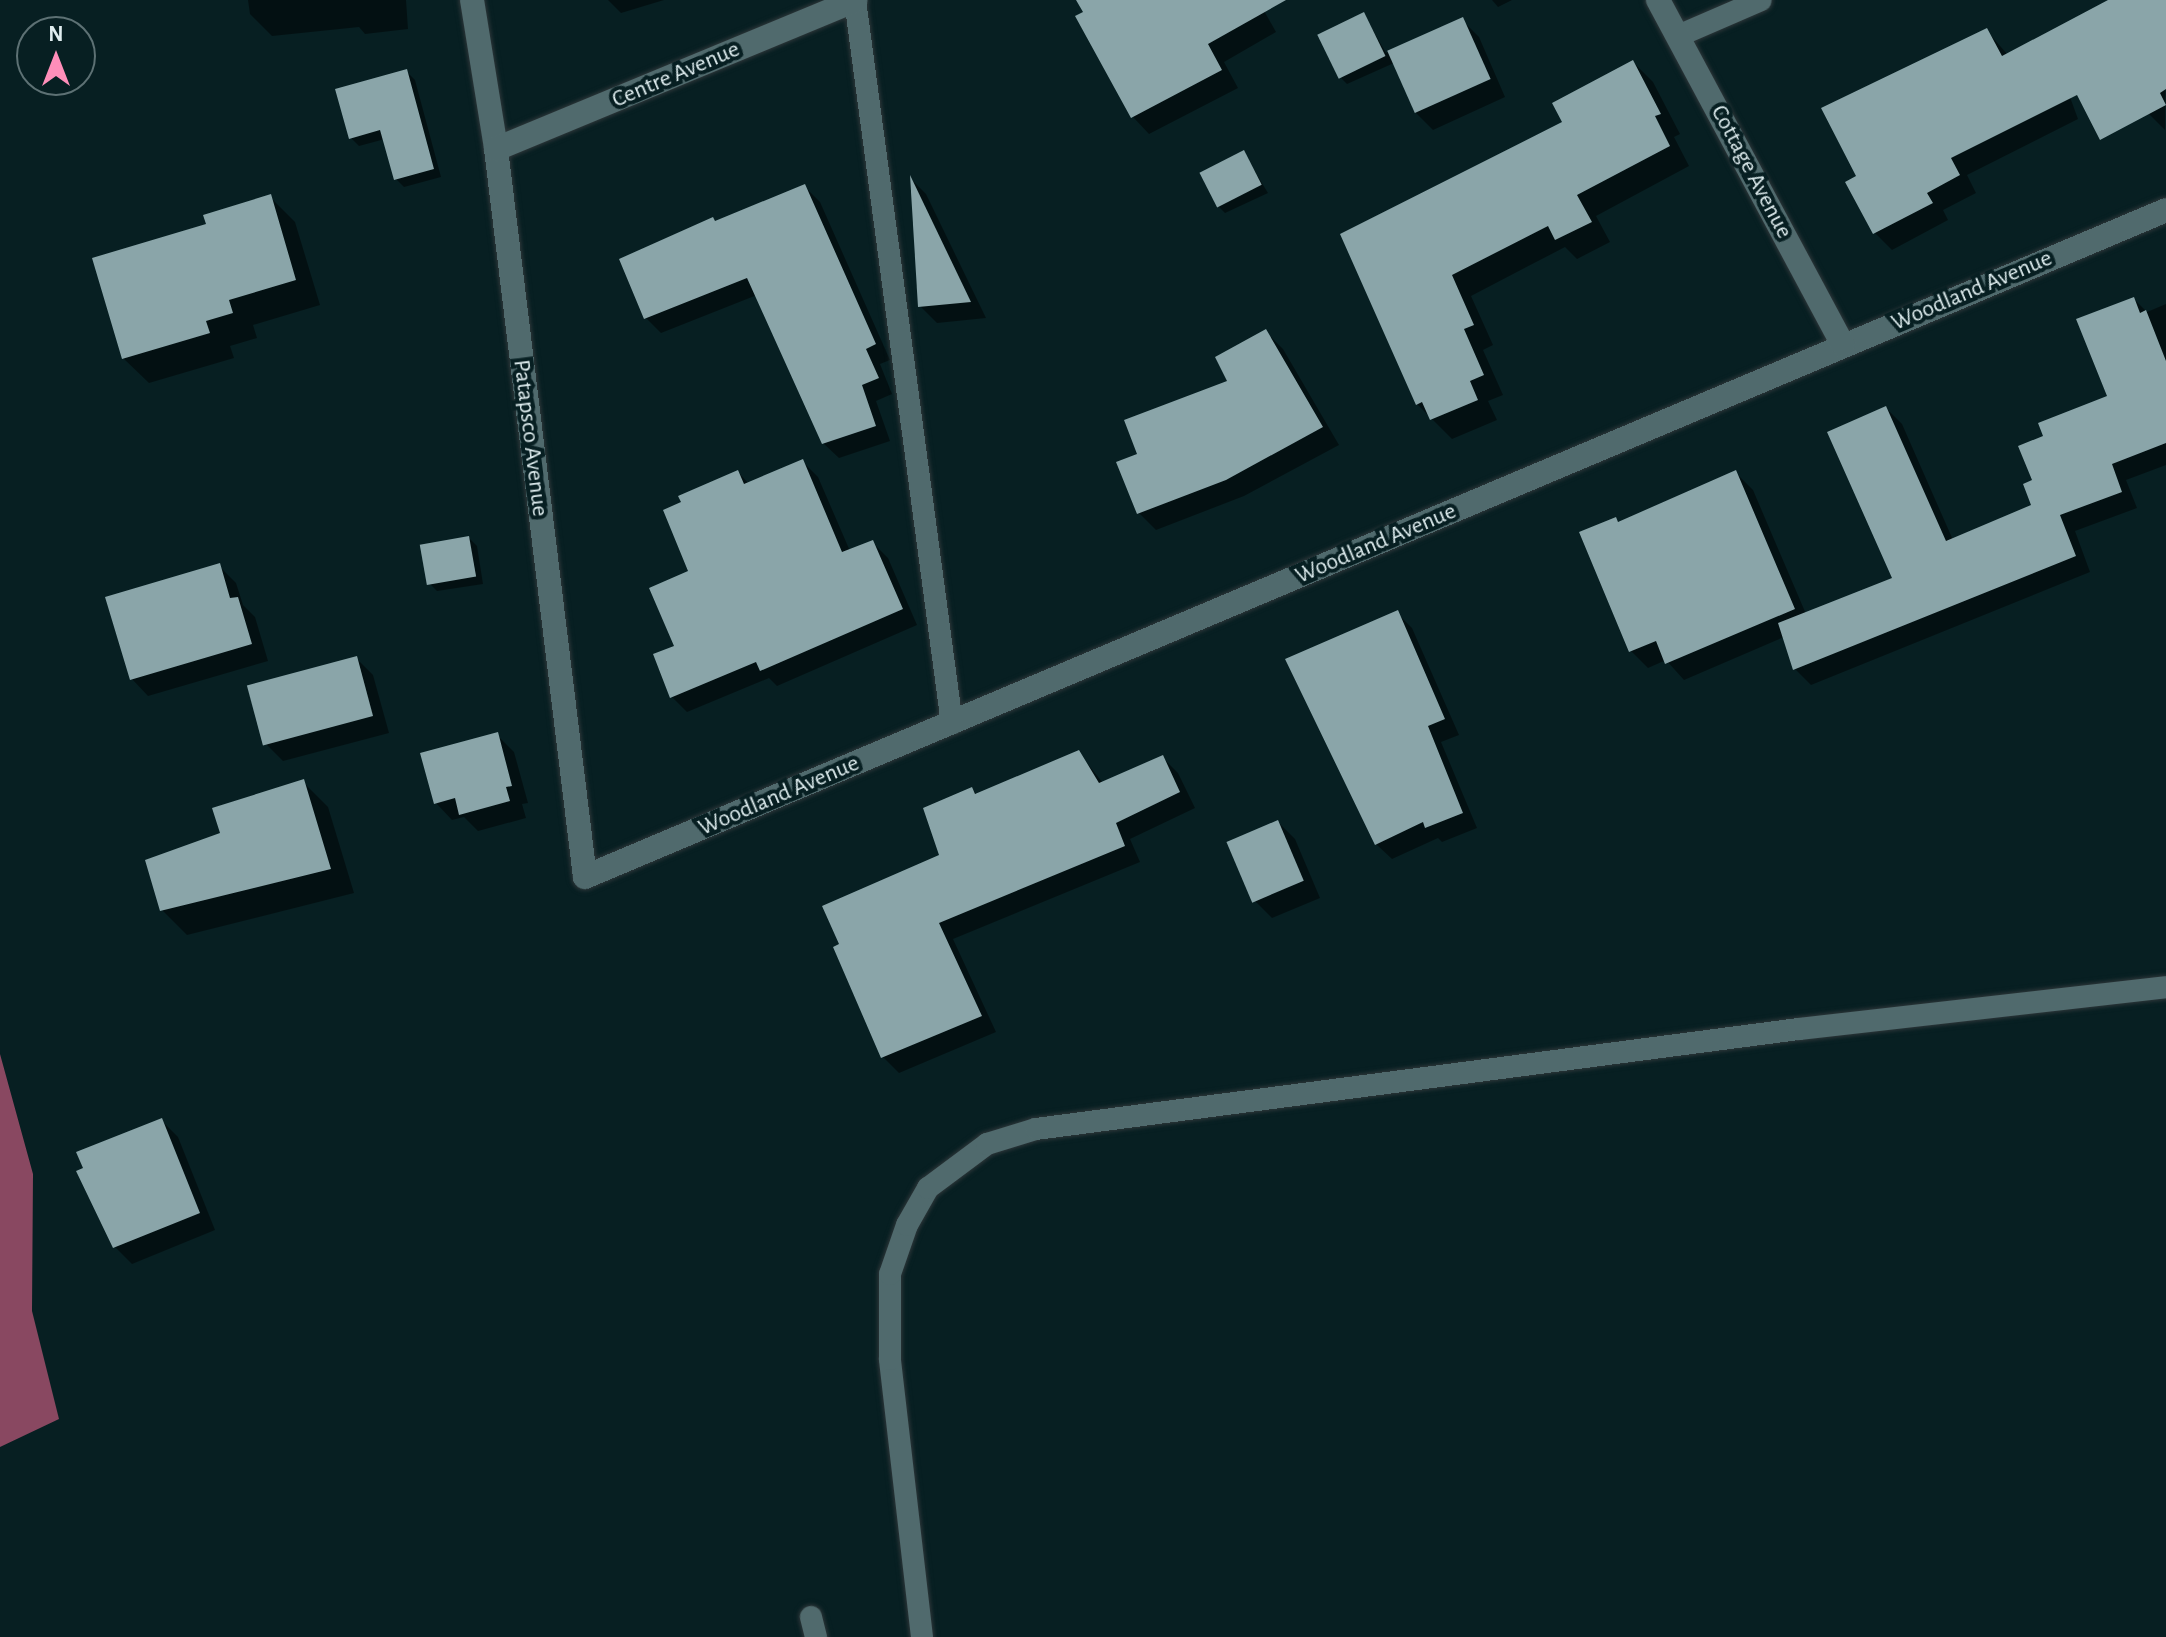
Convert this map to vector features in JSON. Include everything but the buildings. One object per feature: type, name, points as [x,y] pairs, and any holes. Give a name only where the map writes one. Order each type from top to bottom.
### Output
[{"type":"street","name":"Patapsco Avenue","points":[[472,0],[496,149],[585,877]]},
{"type":"street","name":"Centre Avenue","points":[[496,149],[855,0]]},
{"type":"street","name":"Cottage Avenue","points":[[1658,0],[1843,345]]},
{"type":"street","name":"Woodland Avenue","points":[[585,877],[2166,210]]},
{"type":"lane","points":[[855,0],[952,724]]},
{"type":"lane","points":[[1678,36],[1761,0]]},
{"type":"lane","points":[[922,1637],[890,1359],[890,1274],[907,1225],[928,1188],[987,1144],[1036,1129],[1799,1029],[2166,987]]},
{"type":"shaded area","points":[[0,1054],[33,1174],[32,1311],[59,1419],[0,1447]]}]
